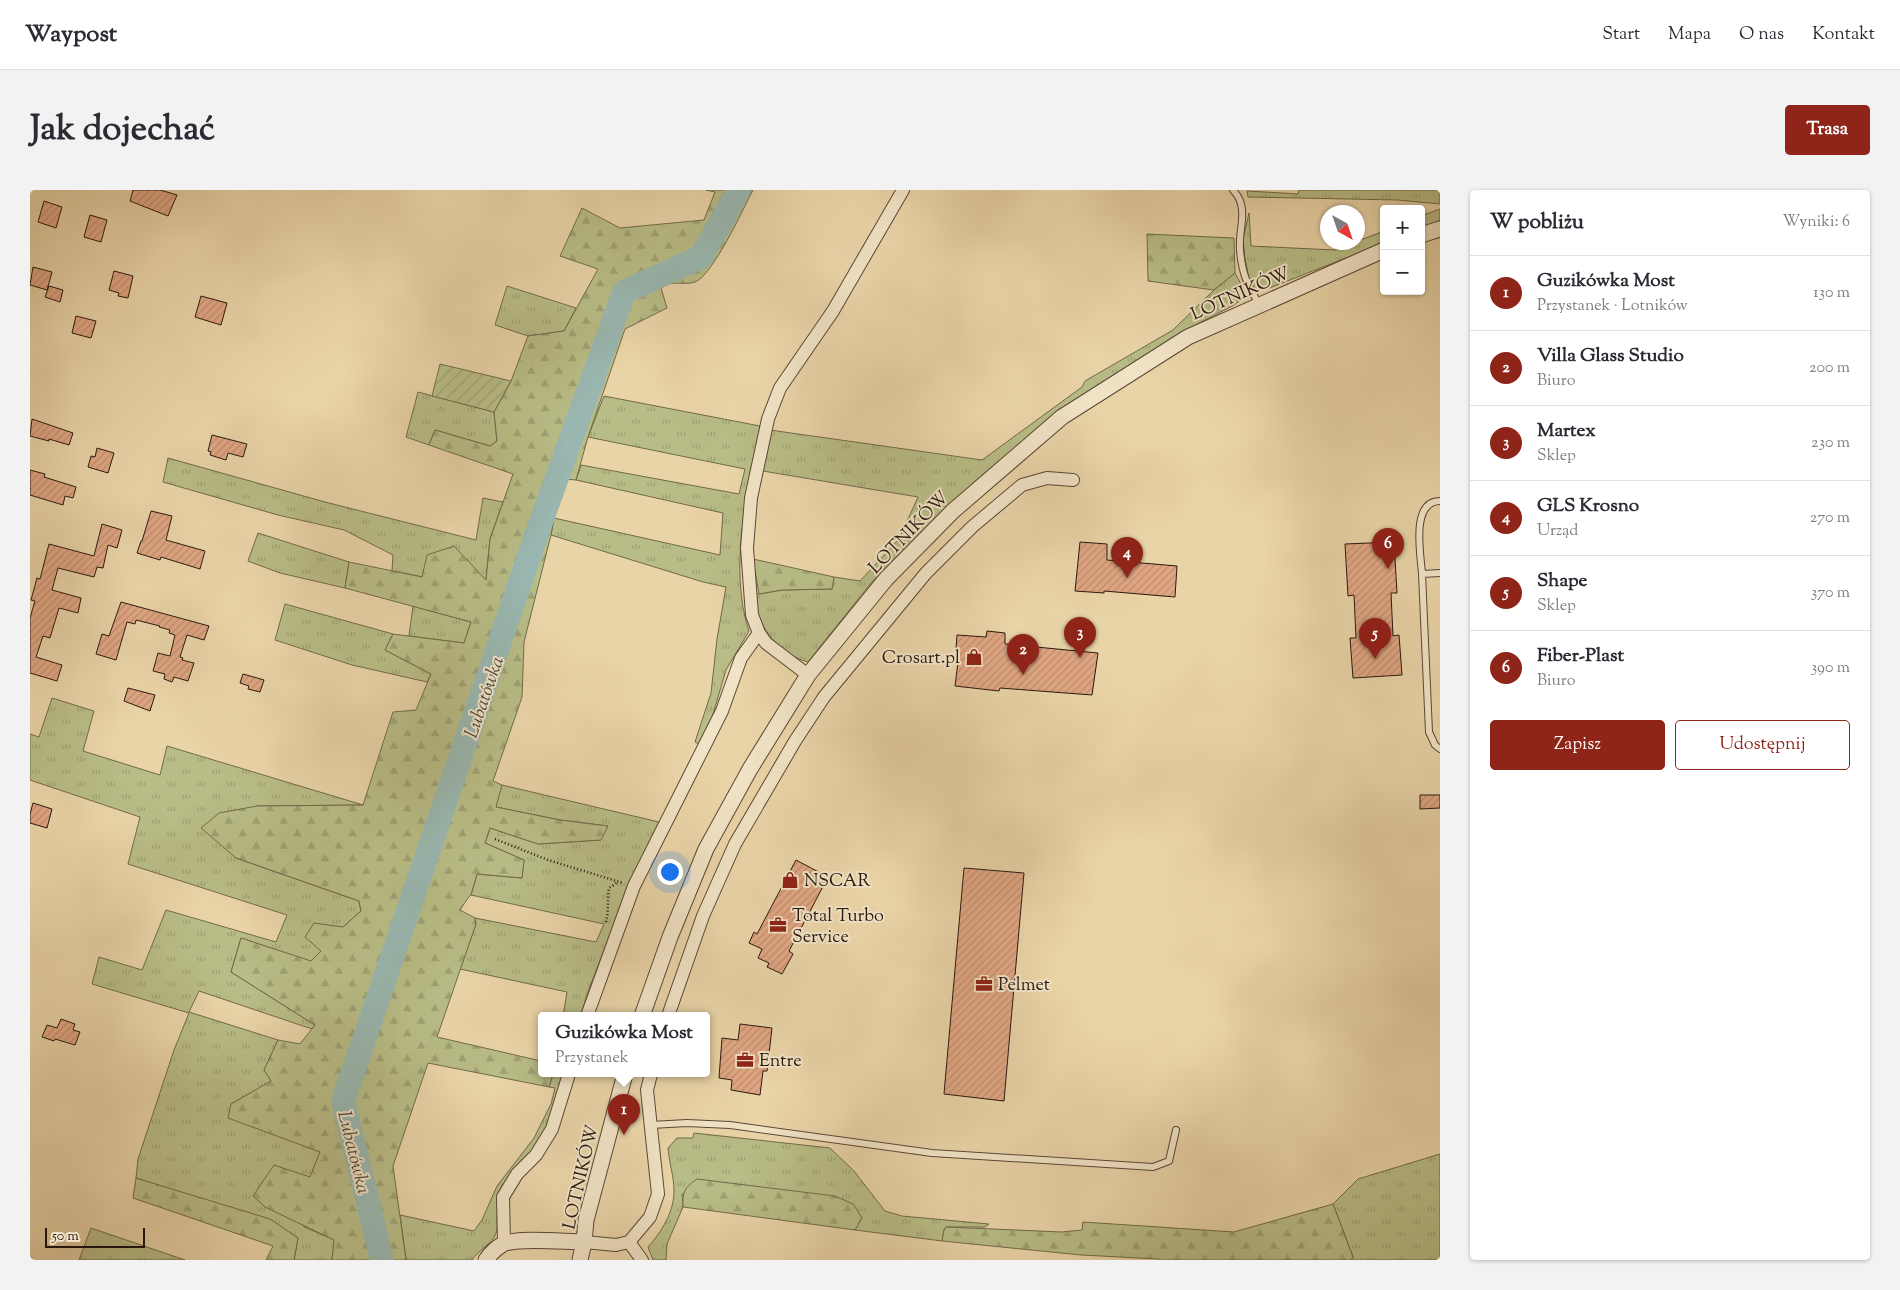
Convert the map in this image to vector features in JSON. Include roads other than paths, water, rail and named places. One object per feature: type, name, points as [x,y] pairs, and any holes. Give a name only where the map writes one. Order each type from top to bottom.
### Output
[{"type":"street","points":[[808,675],[766,643],[759,633],[752,615],[747,548],[751,498],[768,419],[780,388],[833,311],[902,190]]},
{"type":"street","points":[[1425,234],[1440,229]]},
{"type":"street","name":"LOTNIKÓW","points":[[643,1012],[670,937],[706,849],[750,769],[808,675],[886,579],[953,511],[1062,417],[1188,337],[1380,252]]},
{"type":"street","points":[[669,1012],[703,916],[735,844],[795,741],[824,696],[926,573],[972,527],[1022,485],[1047,478],[1073,480]]},
{"type":"street","points":[[588,1012],[634,886],[722,711],[741,658],[759,633]]},
{"type":"street","points":[[504,1244],[503,1197],[517,1174],[536,1155],[552,1128],[568,1077]]},
{"type":"street","name":"LOTNIKÓW","points":[[580,1260],[586,1220],[624,1077]]},
{"type":"street","points":[[486,1260],[491,1252],[504,1244],[530,1240],[616,1245],[629,1242],[650,1217],[658,1194],[647,1090],[650,1077]]},
{"type":"street","points":[[629,1242],[642,1260]]},
{"type":"lane","points":[[1233,190],[1240,197],[1243,207],[1240,249],[1245,280],[1260,305]]},
{"type":"lane","points":[[1440,501],[1424,510],[1418,529],[1422,574],[1429,732],[1435,746],[1440,749]]},
{"type":"lane","points":[[1422,574],[1440,573]]},
{"type":"lane","points":[[651,1126],[687,1123],[730,1125],[932,1156],[1153,1167],[1168,1161],[1176,1130]]},
{"type":"waterway","name":"Lubatówka","points":[[382,1260],[343,1101],[537,533],[624,292],[701,257],[739,190]]},
{"type":"place","name":"Fiber-Plast","points":[[1388,569]]},
{"type":"place","name":"GLS Krosno","points":[[1127,578]]},
{"type":"place","name":"Crosart.pl","points":[[974,657]]},
{"type":"place","name":"Martex","points":[[1080,658]]},
{"type":"place","name":"Shape","points":[[1375,659]]},
{"type":"place","name":"Villa Glass Studio","points":[[1023,675]]},
{"type":"place","name":"NSCAR","points":[[790,880]]},
{"type":"place","name":"Total Turbo Service","points":[[778,925]]},
{"type":"place","name":"Pelmet","points":[[984,984]]},
{"type":"place","name":"Entre","points":[[745,1060]]},
{"type":"place","name":"Guzikówka Most","points":[[624,1135]]}]
